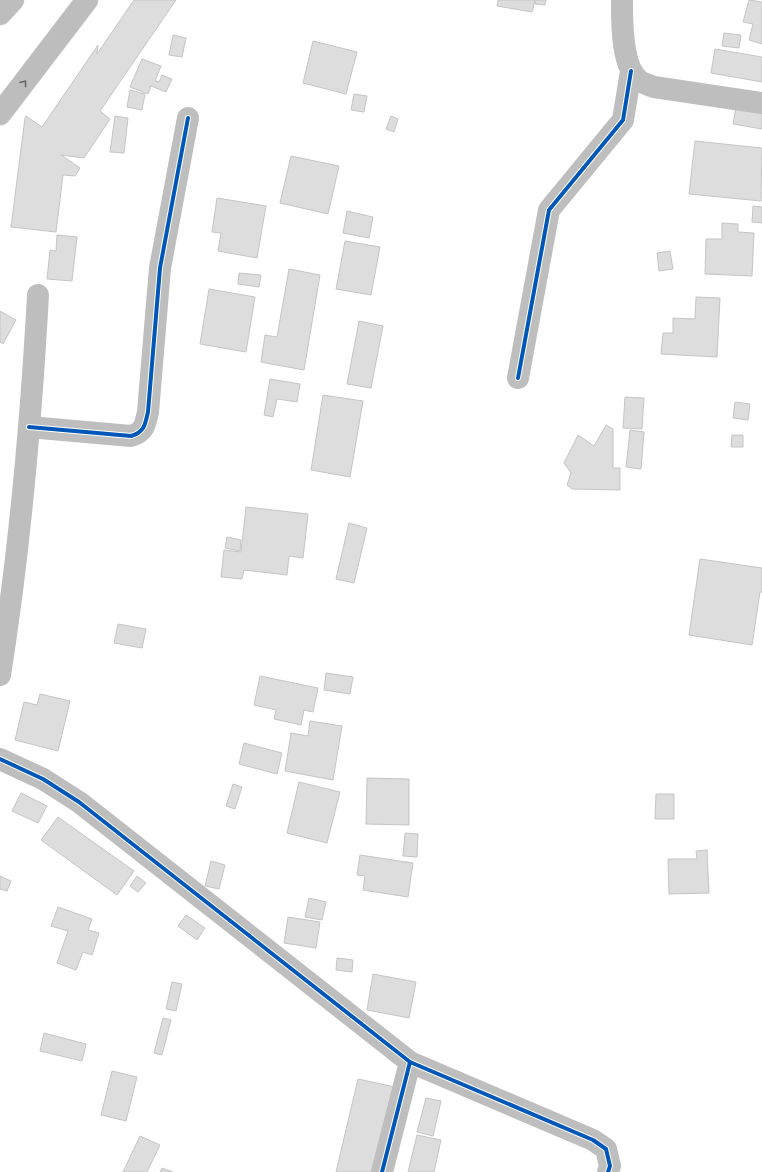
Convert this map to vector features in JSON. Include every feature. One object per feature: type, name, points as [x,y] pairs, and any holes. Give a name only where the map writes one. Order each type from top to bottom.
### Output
[{"type":"highway","points":[[0,114],[87,0]]},
{"type":"street","points":[[518,378],[549,210],[623,120],[631,71],[622,30],[622,0]]},
{"type":"street","points":[[631,71],[640,81],[654,87],[762,103]]},
{"type":"street","points":[[29,427],[131,436],[138,434],[144,427],[148,412],[160,268],[188,118]]},
{"type":"street","points":[[0,675],[10,611],[33,390],[38,295]]},
{"type":"street","points":[[0,759],[43,779],[79,802],[410,1062],[593,1140],[606,1149],[610,1166],[608,1172]]},
{"type":"street","points":[[382,1172],[410,1062]]},
{"type":"building","points":[[134,0],[176,0],[100,111],[110,119],[84,158],[61,155],[80,168],[75,176],[63,175],[56,232],[11,227],[26,116],[42,127],[98,45],[97,54]]},
{"type":"building","points":[[498,0],[535,0],[532,12],[497,6]]},
{"type":"building","points":[[536,0],[546,0],[545,5],[535,4]]},
{"type":"building","points":[[749,0],[762,2],[762,44],[749,40],[753,24],[743,22]]},
{"type":"building","points":[[724,33],[741,35],[739,48],[722,46]]},
{"type":"building","points":[[173,35],[186,38],[182,57],[169,55]]},
{"type":"building","points":[[313,41],[357,52],[346,94],[303,83]]},
{"type":"building","points":[[715,49],[762,57],[762,82],[711,73]]},
{"type":"building","points":[[142,59],[161,66],[155,81],[159,82],[162,75],[172,79],[166,92],[151,86],[148,94],[130,87]]},
{"type":"building","points":[[130,90],[145,94],[142,110],[127,107]]},
{"type":"building","points":[[354,94],[367,96],[364,112],[351,110]]},
{"type":"building","points":[[736,108],[762,112],[762,129],[733,124]]},
{"type":"building","points":[[115,116],[128,118],[124,153],[110,152]]},
{"type":"building","points":[[391,116],[398,119],[394,132],[386,129]]},
{"type":"building","points":[[695,141],[762,148],[761,201],[689,194]]},
{"type":"building","points":[[291,156],[339,166],[328,214],[280,203]]},
{"type":"building","points":[[217,198],[266,206],[257,258],[218,251],[221,233],[212,232]]},
{"type":"building","points":[[753,206],[762,207],[762,223],[752,222]]},
{"type":"building","points":[[347,211],[373,217],[369,238],[343,233]]},
{"type":"building","points":[[722,223],[738,224],[738,232],[754,233],[752,276],[705,274],[706,239],[722,239]]},
{"type":"building","points":[[57,235],[77,237],[72,281],[47,279],[50,250],[56,251]]},
{"type":"building","points":[[345,241],[380,247],[371,295],[336,289]]},
{"type":"building","points":[[670,251],[673,269],[659,271],[657,253]]},
{"type":"building","points":[[289,269],[320,275],[304,370],[261,362],[265,335],[277,337]]},
{"type":"building","points":[[239,273],[261,275],[259,287],[238,284]]},
{"type":"building","points":[[209,289],[255,297],[246,352],[200,344]]},
{"type":"building","points":[[696,297],[720,298],[717,357],[661,354],[663,333],[673,333],[673,318],[695,319]]},
{"type":"building","points":[[0,311],[16,320],[3,344],[0,342]]},
{"type":"building","points":[[359,321],[383,326],[371,388],[347,384]]},
{"type":"building","points":[[270,379],[300,384],[297,402],[277,399],[273,417],[264,415]]},
{"type":"building","points":[[323,395],[363,401],[350,477],[311,470]]},
{"type":"building","points":[[625,397],[644,398],[642,429],[623,428]]},
{"type":"building","points":[[735,402],[750,404],[748,420],[733,418]]},
{"type":"building","points":[[606,425],[613,429],[613,468],[620,468],[620,490],[572,489],[567,485],[571,473],[564,463],[578,435],[594,446]]},
{"type":"building","points":[[630,430],[644,432],[641,469],[626,467]]},
{"type":"building","points":[[732,435],[743,435],[743,447],[731,447]]},
{"type":"building","points":[[246,507],[308,514],[303,558],[289,556],[287,575],[244,570],[242,579],[221,577],[224,550],[241,552]]},
{"type":"building","points":[[349,523],[367,528],[354,583],[336,579]]},
{"type":"building","points":[[227,537],[241,540],[240,551],[225,548]]},
{"type":"building","points":[[700,559],[762,568],[762,592],[760,592],[752,645],[689,635]]},
{"type":"building","points":[[118,624],[146,629],[142,648],[114,643]]},
{"type":"building","points":[[326,673],[353,677],[350,694],[324,690]]},
{"type":"building","points":[[260,676],[318,688],[313,712],[304,710],[301,725],[274,719],[276,710],[254,705]]},
{"type":"building","points":[[40,694],[70,701],[58,751],[15,740],[24,702],[37,705]]},
{"type":"building","points":[[310,721],[342,726],[333,780],[285,771],[291,733],[308,736]]},
{"type":"building","points":[[244,743],[282,753],[277,774],[239,764]]},
{"type":"building","points":[[367,778],[409,779],[409,825],[366,824]]},
{"type":"building","points":[[299,782],[340,792],[327,843],[287,833]]},
{"type":"building","points":[[233,784],[242,787],[235,809],[226,806]]},
{"type":"building","points":[[21,793],[47,806],[38,823],[12,811]]},
{"type":"building","points":[[656,794],[674,794],[674,819],[655,819]]},
{"type":"building","points":[[58,817],[134,871],[117,895],[41,840]]},
{"type":"building","points":[[405,833],[418,834],[417,857],[403,856]]},
{"type":"building","points":[[707,850],[709,893],[669,894],[668,859],[697,859],[696,851]]},
{"type":"building","points":[[360,855],[413,863],[408,897],[363,890],[365,876],[357,875]]},
{"type":"building","points":[[211,861],[225,865],[219,889],[205,886]]},
{"type":"building","points":[[0,876],[11,881],[7,891],[0,889]]},
{"type":"building","points":[[137,876],[146,883],[138,892],[130,886]]},
{"type":"building","points":[[309,898],[326,902],[322,920],[305,917]]},
{"type":"building","points":[[58,907],[92,919],[88,930],[99,933],[92,955],[83,952],[76,970],[57,963],[68,931],[51,926]]},
{"type":"building","points":[[186,915],[205,928],[197,940],[178,926]]},
{"type":"building","points":[[288,917],[320,922],[316,948],[284,943]]},
{"type":"building","points":[[337,958],[353,960],[352,972],[336,970]]},
{"type":"building","points":[[373,974],[416,982],[409,1018],[367,1010]]},
{"type":"building","points":[[172,982],[182,984],[176,1011],[166,1009]]},
{"type":"building","points":[[163,1018],[171,1020],[162,1055],[154,1053]]},
{"type":"building","points":[[44,1033],[86,1044],[82,1061],[40,1051]]},
{"type":"building","points":[[112,1071],[137,1077],[126,1121],[101,1115]]},
{"type":"building","points":[[358,1079],[395,1087],[375,1172],[336,1172]]},
{"type":"building","points":[[426,1098],[441,1101],[433,1136],[417,1132]]},
{"type":"building","points":[[417,1135],[441,1140],[434,1172],[408,1172]]},
{"type":"building","points":[[140,1136],[160,1145],[147,1172],[123,1172]]},
{"type":"building","points":[[162,1168],[173,1172],[160,1172]]},
{"type":"cycle path","points":[[518,378],[549,210],[623,120],[631,71]]},
{"type":"cycle path","points":[[29,427],[131,436],[142,430],[144,427],[148,412],[160,268],[188,118]]},
{"type":"cycle path","points":[[0,759],[43,779],[79,802],[410,1062],[382,1172]]},
{"type":"cycle path","points":[[410,1062],[593,1140],[606,1149],[610,1166],[608,1172]]}]
